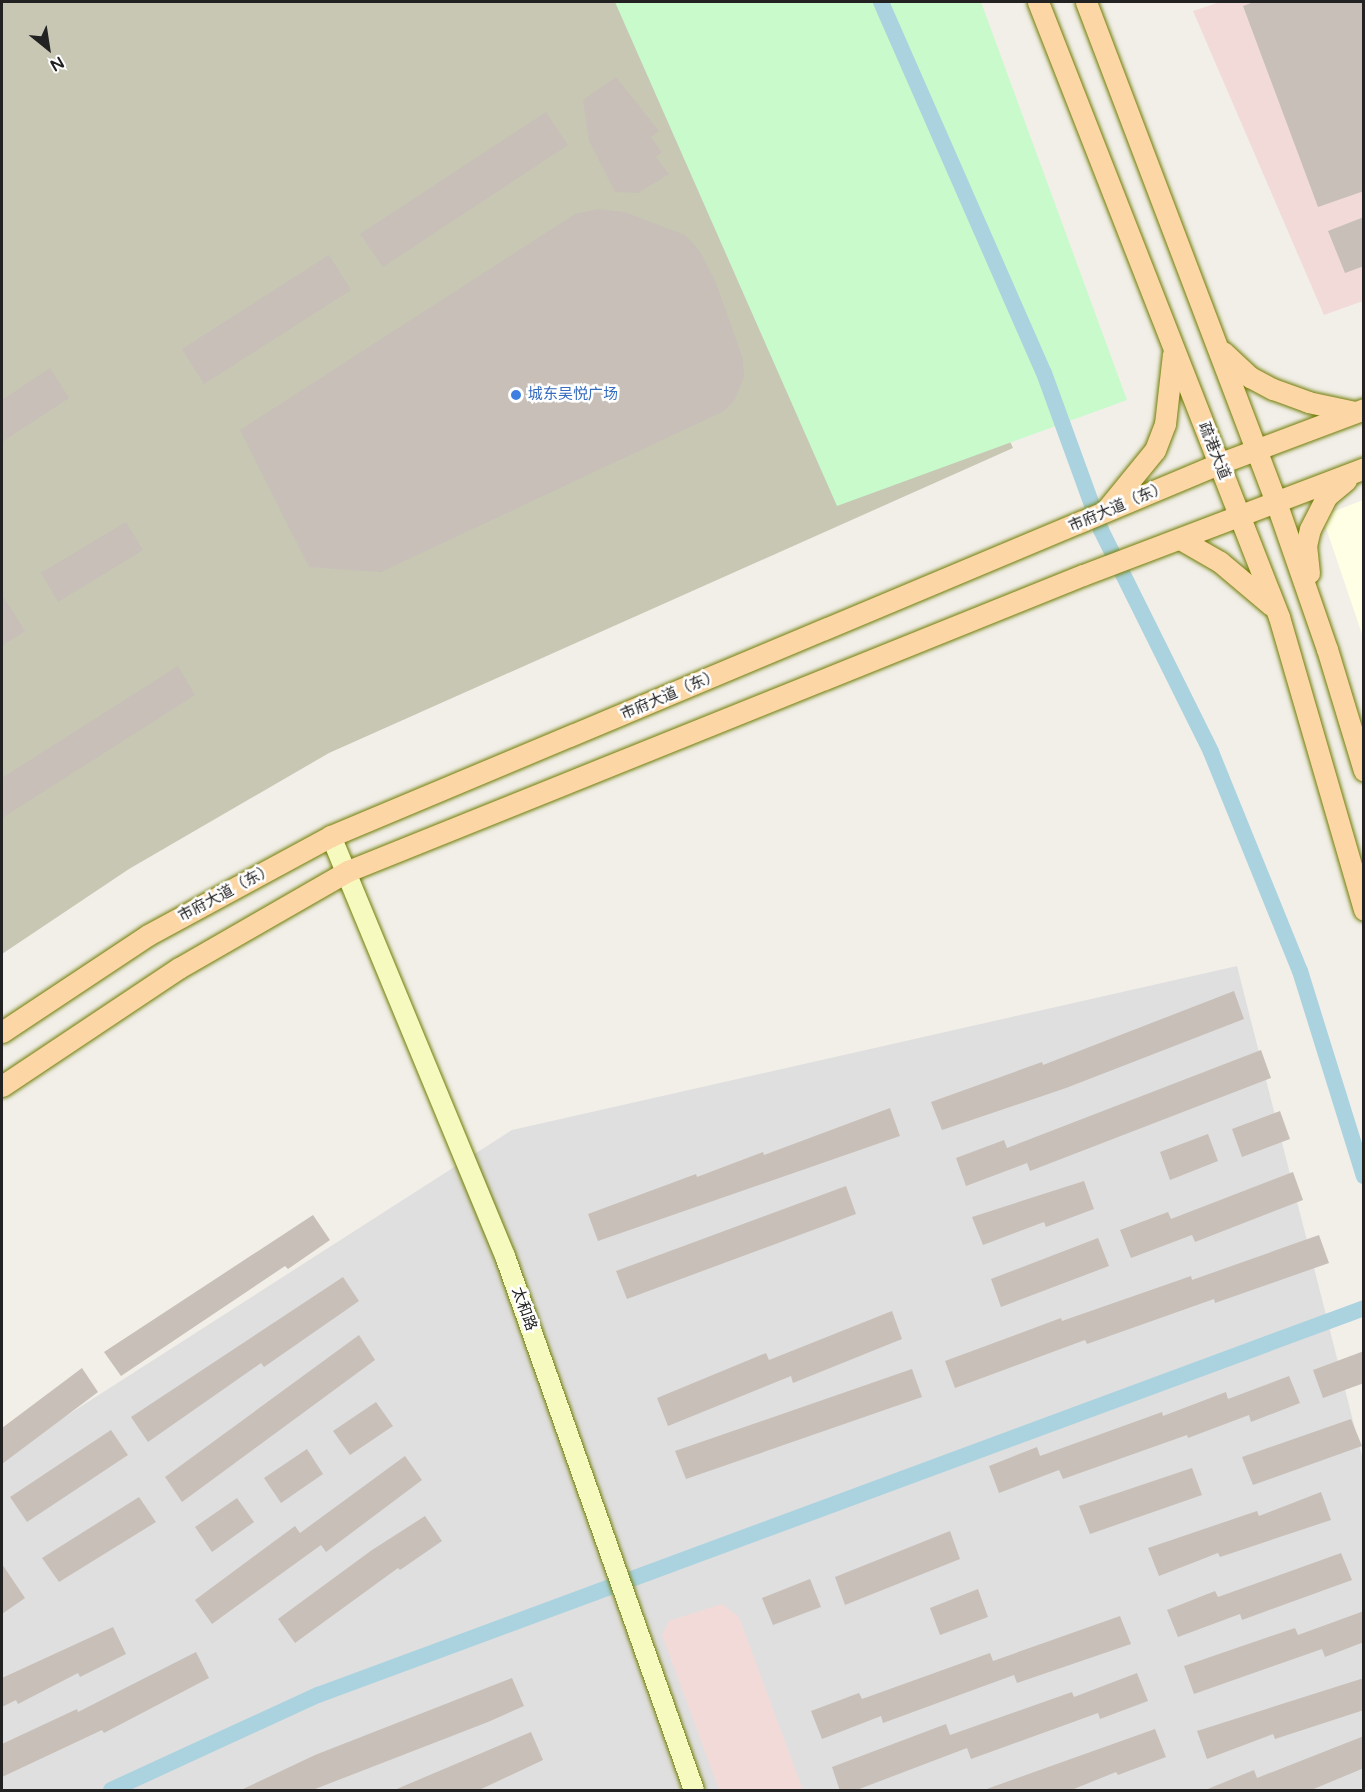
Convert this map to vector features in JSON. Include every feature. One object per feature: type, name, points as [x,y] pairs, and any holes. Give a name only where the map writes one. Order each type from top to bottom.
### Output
[{"type":"main road","name":"疏港大道","points":[[1038,2],[1276,609],[1364,910]]},
{"type":"main road","points":[[1086,2],[1275,502],[1311,603],[1364,771]]},
{"type":"main road","points":[[1215,343],[1250,377],[1273,389],[1308,402],[1359,411]]},
{"type":"main road","points":[[1102,514],[1155,450],[1165,424],[1173,347]]},
{"type":"main road","name":"市府大道（东）","points":[[2,1032],[148,935],[331,836],[1130,503],[1218,464],[1359,411]]},
{"type":"main road","points":[[2,1086],[179,968],[348,871],[1083,574],[1240,517],[1360,470]]},
{"type":"main road","points":[[1311,603],[1306,546],[1310,529],[1328,496],[1360,470]]},
{"type":"main road","points":[[1180,539],[1220,562],[1276,609]]},
{"type":"street","name":"太和路","points":[[331,836],[348,871],[505,1256],[694,1791]]},
{"type":"shaded area","points":[[2,2],[817,2],[1013,448],[329,753],[129,869],[2,954]]},
{"type":"shaded area","points":[[1220,2],[1363,2],[1363,301],[1324,315],[1193,11]]},
{"type":"shaded area","points":[[1363,500],[1363,637],[1322,516]]},
{"type":"shaded area","points":[[1237,966],[1363,1460],[1363,1790],[2,1790],[2,1457],[512,1130]]},
{"type":"shaded area","points":[[722,1604],[739,1617],[803,1790],[719,1790],[662,1635],[669,1621]]},
{"type":"green space","points":[[615,2],[981,2],[1127,400],[837,506]]},
{"type":"building","points":[[1254,2],[1364,2],[1364,191],[1318,207],[1243,6]]},
{"type":"building","points":[[616,77],[659,131],[651,137],[662,152],[656,157],[669,174],[638,193],[615,192],[589,141],[583,100]]},
{"type":"building","points":[[546,112],[568,145],[383,267],[360,234]]},
{"type":"building","name":"城东吴悦广场","points":[[598,209],[624,212],[685,235],[699,250],[716,283],[743,359],[744,377],[734,401],[724,411],[381,572],[309,567],[240,430],[575,214]]},
{"type":"building","points":[[1364,217],[1364,266],[1345,273],[1328,231]]},
{"type":"building","points":[[329,255],[351,290],[204,384],[182,349]]},
{"type":"building","points":[[50,368],[69,398],[2,442],[2,400]]},
{"type":"building","points":[[126,522],[143,550],[58,602],[41,573]]},
{"type":"building","points":[[2,595],[25,631],[2,646]]},
{"type":"building","points":[[178,666],[195,695],[2,818],[2,778]]},
{"type":"building","points":[[1234,991],[1244,1019],[1066,1088],[942,1130],[931,1102],[1042,1062],[1043,1065]]},
{"type":"building","points":[[1261,1050],[1271,1078],[1030,1171],[1027,1163],[966,1186],[956,1158],[1004,1140],[1007,1148]]},
{"type":"building","points":[[890,1108],[900,1136],[598,1241],[588,1214],[696,1174],[697,1177],[763,1152],[764,1155]]},
{"type":"building","points":[[1280,1111],[1290,1139],[1242,1157],[1232,1129]]},
{"type":"building","points":[[1208,1134],[1218,1161],[1170,1180],[1160,1152]]},
{"type":"building","points":[[1293,1172],[1303,1200],[1195,1242],[1192,1235],[1131,1258],[1120,1230],[1168,1212],[1171,1219]]},
{"type":"building","points":[[1084,1181],[1094,1209],[1046,1227],[1044,1222],[983,1245],[972,1217]]},
{"type":"building","points":[[846,1186],[856,1214],[627,1299],[616,1271]]},
{"type":"building","points":[[313,1215],[330,1240],[288,1269],[285,1266],[121,1376],[104,1352]]},
{"type":"building","points":[[1319,1235],[1329,1263],[1215,1303],[1214,1299],[1087,1344],[1085,1340],[955,1388],[945,1361],[1061,1318],[1062,1321],[1191,1276],[1192,1280]]},
{"type":"building","points":[[1098,1238],[1109,1266],[1001,1307],[991,1279]]},
{"type":"building","points":[[343,1277],[359,1301],[264,1367],[261,1363],[148,1442],[131,1417]]},
{"type":"building","points":[[892,1311],[902,1339],[793,1383],[791,1376],[668,1426],[657,1398],[766,1353],[769,1360]]},
{"type":"building","points":[[359,1335],[375,1360],[182,1502],[165,1477]]},
{"type":"building","points":[[1364,1351],[1364,1383],[1323,1398],[1313,1370]]},
{"type":"building","points":[[82,1368],[98,1392],[2,1464],[2,1428]]},
{"type":"building","points":[[912,1369],[922,1397],[686,1479],[675,1451]]},
{"type":"building","points":[[1289,1376],[1300,1403],[1251,1422],[1249,1415],[1188,1438],[1187,1435],[1063,1479],[1059,1470],[999,1493],[989,1466],[1037,1447],[1040,1456],[1162,1412],[1163,1416],[1226,1392],[1228,1399]]},
{"type":"building","points":[[376,1402],[393,1426],[350,1455],[333,1431]]},
{"type":"building","points":[[1351,1419],[1362,1446],[1253,1485],[1242,1457]]},
{"type":"building","points":[[111,1430],[128,1455],[27,1522],[10,1497]]},
{"type":"building","points":[[307,1449],[323,1474],[281,1503],[264,1478]]},
{"type":"building","points":[[405,1456],[422,1480],[326,1552],[321,1545],[212,1624],[195,1600],[295,1526],[300,1533]]},
{"type":"building","points":[[1192,1468],[1202,1495],[1090,1534],[1079,1506]]},
{"type":"building","points":[[1321,1492],[1331,1520],[1220,1557],[1218,1553],[1159,1576],[1148,1548],[1257,1511],[1259,1516]]},
{"type":"building","points":[[139,1497],[156,1522],[59,1582],[42,1558]]},
{"type":"building","points":[[237,1498],[254,1522],[212,1552],[195,1527]]},
{"type":"building","points":[[425,1516],[442,1541],[400,1570],[398,1568],[295,1643],[278,1619],[372,1550]]},
{"type":"building","points":[[950,1531],[960,1559],[845,1605],[835,1577]]},
{"type":"building","points":[[1341,1553],[1352,1580],[1242,1620],[1240,1614],[1178,1637],[1167,1610],[1215,1591],[1218,1597]]},
{"type":"building","points":[[2,1564],[25,1598],[2,1614]]},
{"type":"building","points":[[810,1579],[821,1607],[773,1625],[762,1598]]},
{"type":"building","points":[[978,1589],[988,1617],[940,1635],[930,1608]]},
{"type":"building","points":[[1364,1611],[1364,1642],[1325,1657],[1322,1649],[1194,1694],[1184,1666],[1295,1628],[1298,1635]]},
{"type":"building","points":[[1120,1616],[1131,1644],[1017,1683],[1014,1675],[883,1723],[881,1716],[822,1739],[811,1711],[859,1693],[862,1699],[990,1653],[993,1661]]},
{"type":"building","points":[[113,1627],[126,1654],[80,1677],[78,1673],[18,1704],[16,1700],[2,1707],[2,1678]]},
{"type":"building","points":[[196,1652],[209,1678],[104,1733],[102,1730],[2,1777],[2,1744],[77,1709],[78,1712]]},
{"type":"building","points":[[1137,1673],[1148,1701],[1100,1719],[1098,1713],[971,1759],[967,1748],[854,1791],[840,1791],[832,1767],[946,1724],[950,1735],[1072,1692],[1074,1697]]},
{"type":"building","points":[[512,1678],[524,1706],[488,1722],[310,1791],[241,1790],[315,1755]]},
{"type":"building","points":[[1364,1678],[1364,1710],[1275,1739],[1273,1734],[1207,1759],[1197,1731]]},
{"type":"building","points":[[1155,1729],[1166,1757],[1118,1775],[1116,1772],[1069,1791],[981,1791]]},
{"type":"building","points":[[531,1732],[543,1760],[477,1791],[392,1791]]},
{"type":"building","points":[[1364,1736],[1364,1768],[1309,1791],[1203,1791],[1254,1770],[1257,1778]]},
{"type":"waterway","points":[[881,2],[1044,373],[1101,530],[1211,752],[1300,971],[1364,1176]]},
{"type":"waterway","points":[[111,1790],[318,1695],[1364,1308]]},
{"type":"place","name":"城东吴悦广场","points":[[516,395]]}]
